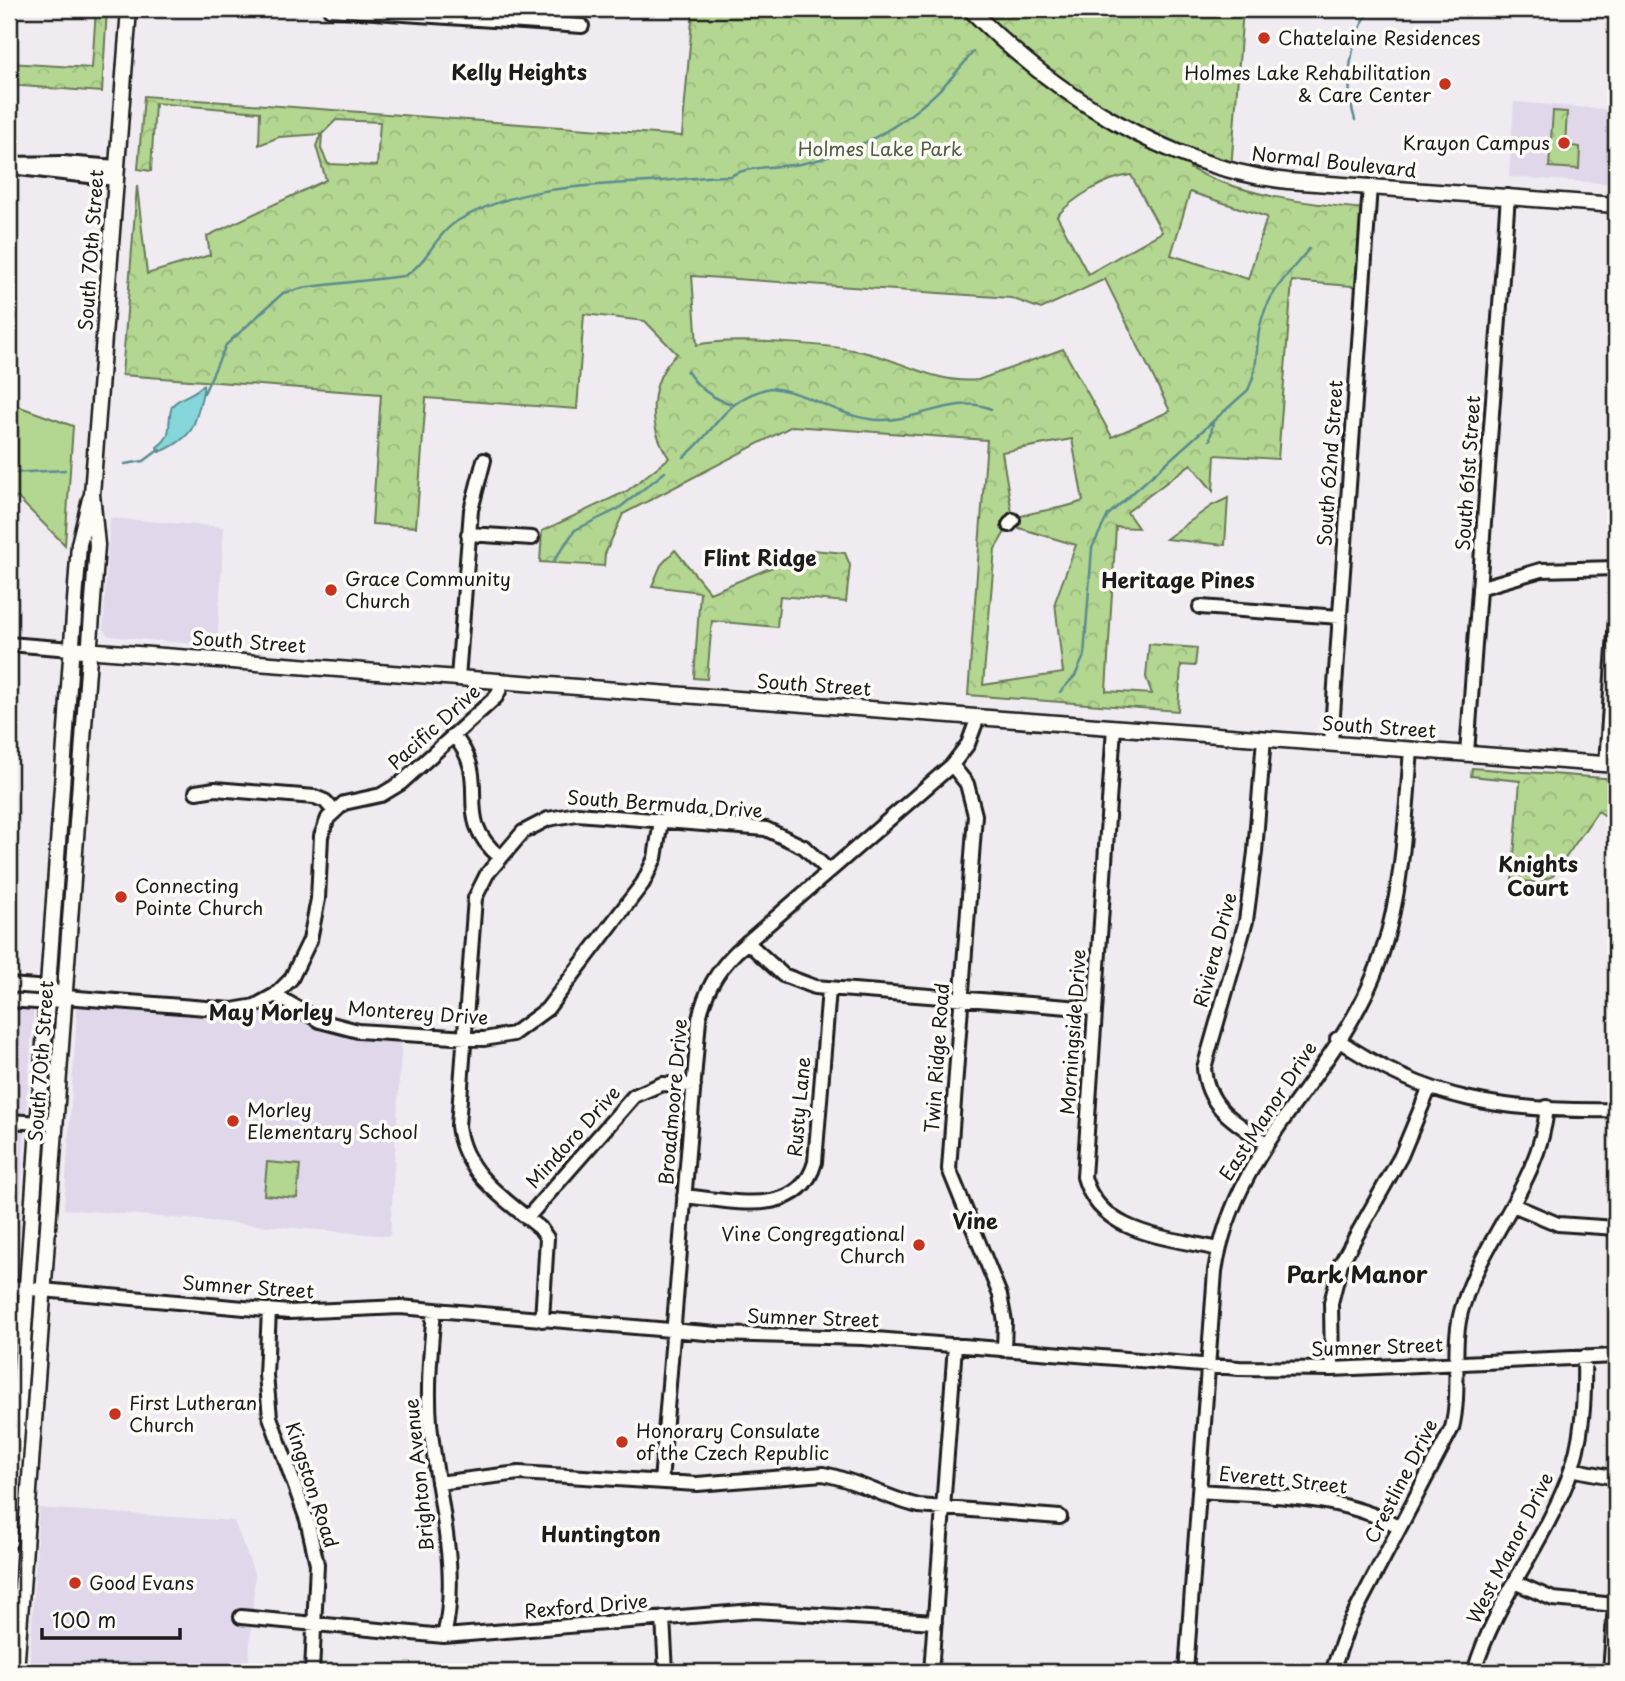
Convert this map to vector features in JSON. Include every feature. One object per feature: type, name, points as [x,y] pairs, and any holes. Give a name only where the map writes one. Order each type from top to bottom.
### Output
[{"type":"main road","name":"South 70th Street","points":[[16,1672],[65,997],[87,650],[97,545],[92,494],[129,9]]},
{"type":"main road","name":"Normal Boulevard","points":[[970,9],[1009,46],[1069,92],[1160,142],[1249,175],[1616,205]]},
{"type":"main road","name":"South 70th Street","points":[[9,1542],[79,544],[92,494]]},
{"type":"main road","name":"South Street","points":[[71,649],[1611,764]]},
{"type":"street","points":[[330,9],[582,26]]},
{"type":"street","points":[[9,165],[59,175],[116,173]]},
{"type":"street","name":"South 62nd Street","points":[[1331,743],[1370,186]]},
{"type":"street","name":"South 61st Street","points":[[1466,753],[1508,196]]},
{"type":"street","points":[[458,678],[468,534],[475,489],[484,460]]},
{"type":"street","points":[[468,534],[532,538]]},
{"type":"street","points":[[1479,588],[1541,570],[1616,568]]},
{"type":"street","points":[[1200,607],[1340,617]]},
{"type":"street","points":[[1611,764],[1616,618]]},
{"type":"street","name":"South Street","points":[[9,644],[71,649]]},
{"type":"street","name":"Pacific Drive","points":[[333,810],[349,802],[392,790],[496,697],[504,681]]},
{"type":"street","name":"Broadmoore Drive","points":[[661,1482],[699,1019],[705,998],[726,962],[747,942],[952,765],[968,744],[978,717]]},
{"type":"street","name":"Morningside Drive","points":[[1114,727],[1083,1165],[1092,1198],[1109,1217],[1126,1227],[1218,1250]]},
{"type":"street","points":[[453,735],[465,748],[473,768],[475,827],[486,845],[499,857]]},
{"type":"street","name":"Riviera Drive","points":[[1264,738],[1255,852],[1246,921],[1204,1068],[1208,1091],[1220,1110],[1266,1143]]},
{"type":"street","name":"East Manor Drive","points":[[1186,1672],[1218,1250],[1232,1203],[1266,1143],[1367,990],[1385,943],[1395,896],[1411,749]]},
{"type":"street","name":"Twin Ridge Road","points":[[952,765],[967,784],[975,815],[949,1168],[1000,1295],[1005,1322],[1004,1350]]},
{"type":"street","points":[[9,985],[65,997],[232,1010],[255,1006],[275,995],[291,979],[310,940],[318,899],[321,836],[333,810],[325,801],[315,797],[215,789],[196,792]]},
{"type":"street","name":"South Bermuda Drive","points":[[542,1320],[548,1246],[544,1233],[483,1181],[463,1149],[458,1117],[472,912],[480,886],[499,857],[523,832],[560,816],[661,821],[777,832],[804,847],[829,871]]},
{"type":"street","name":"Monterey Drive","points":[[275,995],[305,1013],[339,1027],[484,1039],[513,1034],[547,1009],[643,883],[655,858],[661,821]]},
{"type":"street","points":[[747,942],[783,975],[798,982],[829,989],[1094,1009]]},
{"type":"street","name":"Rusty Lane","points":[[684,1196],[773,1202],[795,1194],[807,1181],[815,1162],[829,989]]},
{"type":"street","points":[[9,1000],[49,995]]},
{"type":"street","points":[[1337,1039],[1384,1070],[1429,1090],[1485,1102],[1616,1110]]},
{"type":"street","name":"Mindoro Drive","points":[[527,1218],[634,1096],[662,1084],[694,1084]]},
{"type":"street","points":[[1332,1369],[1331,1303],[1341,1263],[1401,1156],[1429,1090]]},
{"type":"street","name":"Crestline Drive","points":[[1332,1672],[1348,1626],[1451,1427],[1458,1393],[1458,1325],[1464,1300],[1541,1145],[1547,1107]]},
{"type":"street","points":[[9,1121],[56,1124]]},
{"type":"street","points":[[1513,1205],[1558,1224],[1616,1228]]},
{"type":"street","name":"Sumner Street","points":[[9,1287],[269,1310],[314,1312],[378,1307],[434,1310],[766,1337],[863,1338],[1208,1366],[1332,1369],[1616,1356]]},
{"type":"street","name":"Kingston Road","points":[[269,1310],[267,1397],[275,1436],[314,1541],[318,1575],[312,1672]]},
{"type":"street","name":"Brighton Avenue","points":[[434,1310],[429,1397],[448,1566],[447,1621],[444,1636]]},
{"type":"street","points":[[931,1672],[955,1345]]},
{"type":"street","name":"West Manor Drive","points":[[1474,1672],[1488,1631],[1558,1503],[1571,1469],[1583,1417],[1584,1357]]},
{"type":"street","points":[[1571,1469],[1616,1478]]},
{"type":"street","points":[[438,1483],[531,1472],[661,1482],[725,1483],[793,1474],[822,1474],[859,1483],[900,1502],[1060,1517]]},
{"type":"street","name":"Everett Street","points":[[1199,1491],[1340,1503],[1380,1516],[1400,1527]]},
{"type":"street","points":[[9,1525],[26,1525]]},
{"type":"street","points":[[1514,1583],[1553,1599],[1616,1605],[1610,1672]]},
{"type":"street","name":"Rexford Drive","points":[[241,1617],[444,1636],[785,1611],[935,1622]]},
{"type":"street","points":[[663,1618],[666,1672]]},
{"type":"shaded area","name":"Krayon Campus","points":[[1514,102],[1616,110],[1616,184],[1509,177]]},
{"type":"shaded area","points":[[110,518],[224,527],[217,646],[109,636],[103,629]]},
{"type":"shaded area","name":"Morley Elementary School","points":[[275,995],[320,1021],[402,1034],[390,1236],[64,1209],[78,998],[232,1010]]},
{"type":"shaded area","points":[[9,1000],[34,1002],[9,1359]]},
{"type":"shaded area","points":[[39,1508],[234,1521],[255,1575],[248,1672],[29,1672]]},
{"type":"green space","points":[[96,9],[107,9],[102,92],[9,85],[9,63],[92,68]]},
{"type":"green space","name":"Holmes Lake Park","points":[[693,9],[1243,9],[1231,170],[1189,168],[1210,178],[1254,192],[1368,209],[1363,287],[1292,281],[1278,459],[1215,455],[1213,491],[1191,464],[1127,512],[1138,528],[1116,527],[1106,691],[1152,694],[1146,677],[1149,644],[1197,648],[1195,666],[1181,665],[1178,711],[968,695],[987,440],[792,426],[623,514],[605,554],[604,566],[540,562],[542,531],[627,491],[669,458],[657,432],[654,404],[660,377],[677,354],[645,321],[584,314],[577,409],[426,398],[416,527],[372,524],[381,394],[122,375],[137,186],[147,274],[210,255],[207,236],[326,180],[316,146],[321,134],[279,137],[259,145],[260,112],[155,103],[151,171],[138,169],[144,96],[682,136]],"holes":[[[336,120],[380,122],[377,166],[328,164],[321,149],[322,134]],[[1131,175],[1162,232],[1088,274],[1057,216],[1081,195],[1101,184]],[[1190,192],[1267,217],[1248,279],[1171,255]],[[692,276],[1011,298],[1041,309],[1105,279],[1170,411],[1112,437],[1063,349],[978,380],[962,380],[947,379],[873,354],[842,348],[753,342],[697,345]],[[1072,439],[1083,501],[1013,519],[1002,452]],[[1009,525],[1076,545],[1055,602],[1063,673],[983,685],[995,549]]]},
{"type":"green space","points":[[1553,111],[1567,112],[1565,145],[1580,147],[1579,169],[1549,167]]},
{"type":"green space","points":[[9,403],[73,426],[65,545],[17,497],[9,504]]},
{"type":"green space","points":[[1228,498],[1225,545],[1166,539],[1211,506]]},
{"type":"green space","points":[[675,550],[710,593],[813,550],[845,553],[850,565],[846,602],[780,596],[777,627],[712,621],[707,679],[694,678],[700,592],[652,586],[661,565]]},
{"type":"green space","points":[[1472,768],[1616,779],[1616,823],[1598,811],[1553,876],[1538,882],[1512,881],[1520,781],[1471,776]]},
{"type":"green space","points":[[267,1162],[300,1165],[297,1198],[264,1195]]},
{"type":"water","points":[[203,385],[191,430],[176,444],[159,452],[157,447],[168,433],[172,406]]},
{"type":"waterway","points":[[1355,120],[1350,92],[1350,63],[1357,35],[1370,9]]},
{"type":"waterway","points":[[204,393],[226,345],[283,293],[308,287],[404,276],[419,264],[444,233],[459,220],[507,199],[584,186],[731,176],[745,170],[800,164],[826,158],[875,137],[918,109],[938,92],[973,52]]},
{"type":"waterway","points":[[1060,692],[1075,676],[1084,656],[1092,548],[1108,515],[1248,390],[1255,366],[1263,314],[1280,284],[1309,249]]},
{"type":"waterway","points":[[687,371],[707,392],[734,404]]},
{"type":"waterway","points":[[684,457],[730,408],[754,393],[770,388],[797,394],[852,415],[879,420],[907,417],[950,406],[978,405],[991,409]]},
{"type":"waterway","points":[[1210,440],[1213,422]]},
{"type":"waterway","points":[[125,464],[144,461],[160,449]]},
{"type":"waterway","points":[[9,473],[65,470]]},
{"type":"waterway","points":[[553,562],[575,530],[618,509],[665,472]]},
{"type":"place","name":"Chatelaine Residences","points":[[1264,38]]},
{"type":"place","name":"Holmes Lake Rehabilitation & Care Center","points":[[1445,84]]},
{"type":"place","name":"Krayon Campus","points":[[1564,143]]},
{"type":"place","name":"Grace Community Church","points":[[331,590]]},
{"type":"place","name":"Connecting Pointe Church","points":[[121,897]]},
{"type":"place","name":"Morley Elementary School","points":[[233,1121]]},
{"type":"place","name":"Vine Congregational Church","points":[[919,1245]]},
{"type":"place","name":"First Lutheran Church","points":[[115,1414]]},
{"type":"place","name":"Honorary Consulate of the Czech Republic","points":[[622,1442]]},
{"type":"place","name":"Good Evans","points":[[75,1583]]},
{"type":"district","name":"Kelly Heights","points":[[519,73]]},
{"type":"district","name":"Flint Ridge","points":[[760,559]]},
{"type":"district","name":"Heritage Pines","points":[[1178,581]]},
{"type":"district","name":"Knights Court","points":[[1538,877]]},
{"type":"district","name":"May Morley","points":[[271,1013]]},
{"type":"district","name":"Vine","points":[[975,1222]]},
{"type":"district","name":"Park Manor","points":[[1357,1275]]},
{"type":"district","name":"Huntington","points":[[601,1535]]}]
